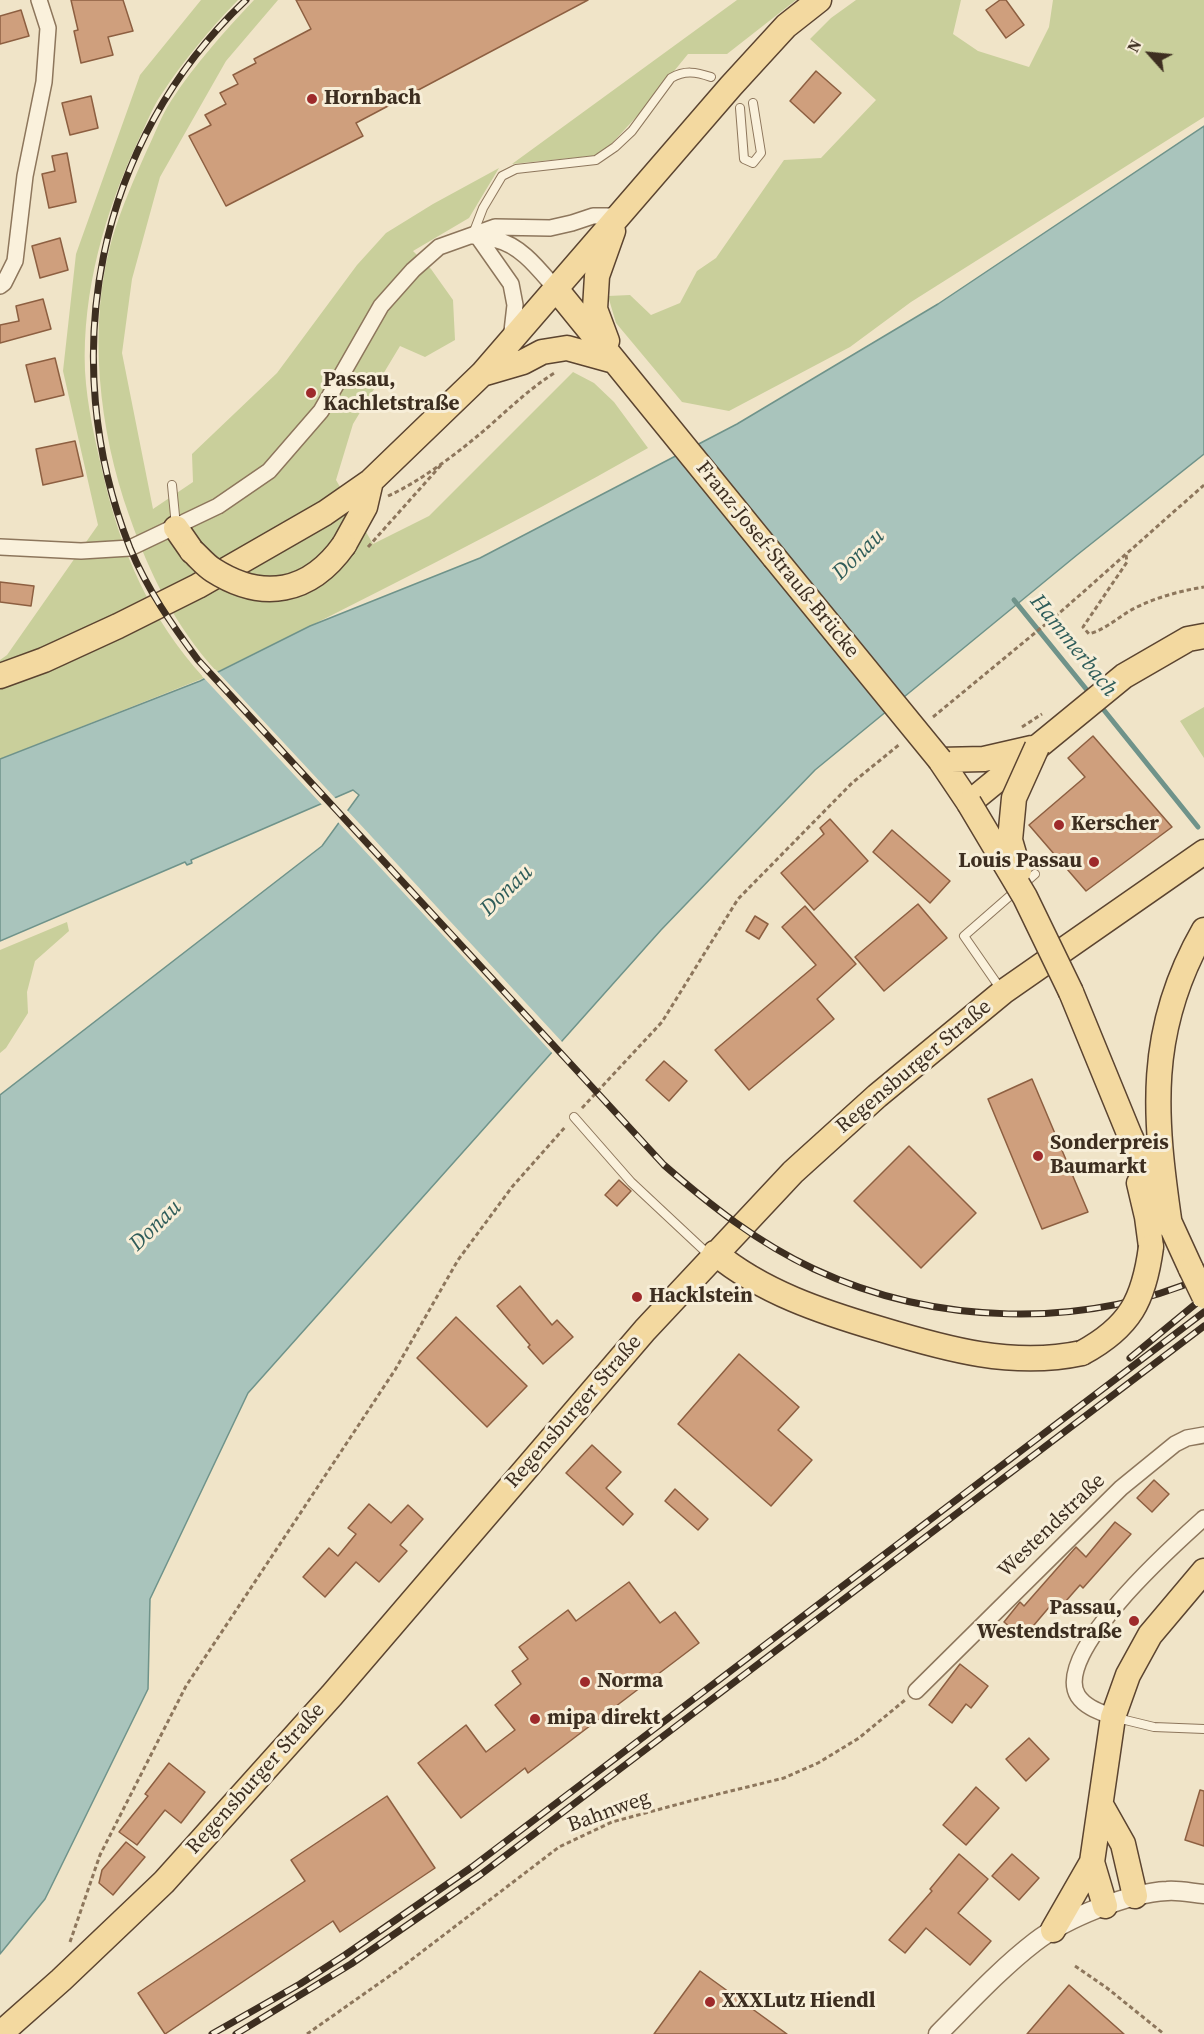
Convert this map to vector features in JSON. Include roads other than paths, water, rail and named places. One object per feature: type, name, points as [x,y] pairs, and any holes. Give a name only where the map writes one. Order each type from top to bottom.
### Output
[{"type":"main road","points":[[0,676],[44,660],[97,636],[198,586],[325,513],[371,481],[482,374],[731,86],[786,26],[819,0]]},
{"type":"main road","points":[[614,360],[595,309],[597,276],[619,216]]},
{"type":"main road","name":"Franz-Josef-Strauß-Brücke","points":[[556,289],[940,760],[969,803],[1025,897]]},
{"type":"main road","points":[[482,374],[523,362],[542,352],[567,348],[614,360]]},
{"type":"main road","points":[[176,528],[192,551],[211,569],[246,586],[264,590],[283,588],[307,579],[332,561],[365,507],[371,481]]},
{"type":"main road","points":[[969,803],[1124,676],[1188,639],[1204,636]]},
{"type":"main road","points":[[940,760],[984,759],[1037,747]]},
{"type":"main road","points":[[1037,747],[1014,798],[1010,840],[1025,897],[1071,992],[1130,1136],[1204,1296]]},
{"type":"main road","name":"Regensburger Straße","points":[[0,2034],[61,1980],[164,1882],[332,1695],[638,1338],[713,1255],[793,1172],[868,1103],[1003,992],[1204,852]]},
{"type":"main road","points":[[1170,1226],[1160,1159],[1158,1089],[1160,1053],[1172,1004],[1191,952],[1204,930]]},
{"type":"main road","points":[[713,1255],[762,1284],[819,1310],[967,1353],[1043,1359],[1082,1353],[1116,1331],[1131,1313],[1147,1273],[1150,1246],[1147,1217],[1130,1136]]},
{"type":"main road","points":[[1053,1930],[1092,1862],[1113,1717],[1128,1675],[1150,1635],[1204,1570]]},
{"type":"main road","points":[[1101,1805],[1123,1844],[1135,1896]]},
{"type":"main road","points":[[1092,1862],[1105,1906]]},
{"type":"street","points":[[0,286],[4,283],[15,261],[25,176],[44,82],[48,28],[39,0]]},
{"type":"street","points":[[0,547],[81,551],[130,548],[218,506],[269,471],[321,411],[381,306],[413,270],[439,247],[495,227],[550,228],[572,224],[593,216],[619,216]]},
{"type":"street","points":[[475,236],[498,240],[512,246],[532,263],[556,289]]},
{"type":"street","points":[[475,236],[511,284],[514,305],[511,342]]},
{"type":"street","name":"Westendstraße","points":[[916,1691],[1121,1488],[1175,1444],[1187,1438],[1204,1435]]},
{"type":"street","points":[[1113,1717],[1090,1708],[1077,1695],[1073,1675],[1080,1656],[1115,1606],[1167,1550],[1204,1518]]},
{"type":"street","points":[[938,2034],[1034,1943],[1053,1930],[1105,1906],[1135,1896],[1168,1891],[1204,1894]]},
{"type":"lane","points":[[475,236],[483,208],[502,176],[516,169],[596,160],[632,131],[672,78],[681,73],[697,72],[711,77]]},
{"type":"lane","points":[[740,108],[744,159],[753,163],[761,153],[753,103]]},
{"type":"lane","points":[[172,484],[176,528]]},
{"type":"lane","points":[[1003,992],[964,936],[1035,873]]},
{"type":"lane","points":[[574,1117],[631,1182],[713,1255]]},
{"type":"lane","points":[[1113,1717],[1154,1727],[1204,1729]]},
{"type":"water","name":"Donau","points":[[1204,126],[1204,454],[815,770],[661,930],[248,1393],[150,1599],[148,1689],[45,1899],[0,1954],[0,1095],[322,846],[359,795],[353,790],[191,860],[192,863],[187,865],[185,862],[0,941],[0,759],[200,681],[310,626],[480,558],[737,424],[938,304]]},
{"type":"waterway","name":"Hammerbach","points":[[1014,600],[1091,695]]},
{"type":"waterway","name":"Hammerbach","points":[[1099,704],[1198,827]]},
{"type":"railway","points":[[246,0],[195,56],[154,118],[124,185],[104,256],[94,328],[95,402],[107,476],[130,548],[144,578],[198,660],[664,1165],[717,1209],[773,1247],[814,1269],[860,1288],[908,1301],[958,1310],[1008,1314],[1059,1313],[1108,1306],[1157,1294],[1204,1277]]},
{"type":"railway","points":[[1130,1358],[1204,1297]]},
{"type":"railway","points":[[212,2034],[300,1984],[472,1867],[1204,1312]]},
{"type":"railway","points":[[236,2034],[351,1964],[480,1875],[1204,1326]]},
{"type":"place","name":"Hornbach","points":[[312,99]]},
{"type":"place","name":"Passau, Kachletstraße","points":[[311,393]]},
{"type":"place","name":"Kerscher","points":[[1059,825]]},
{"type":"place","name":"Louis Passau","points":[[1094,862]]},
{"type":"place","name":"Sonderpreis Baumarkt","points":[[1038,1156]]},
{"type":"place","name":"Hacklstein","points":[[637,1297]]},
{"type":"place","name":"Passau, Westendstraße","points":[[1134,1621]]},
{"type":"place","name":"Norma","points":[[585,1682]]},
{"type":"place","name":"mipa direkt","points":[[535,1719]]},
{"type":"place","name":"XXXLutz Hiendl","points":[[710,2002]]}]
